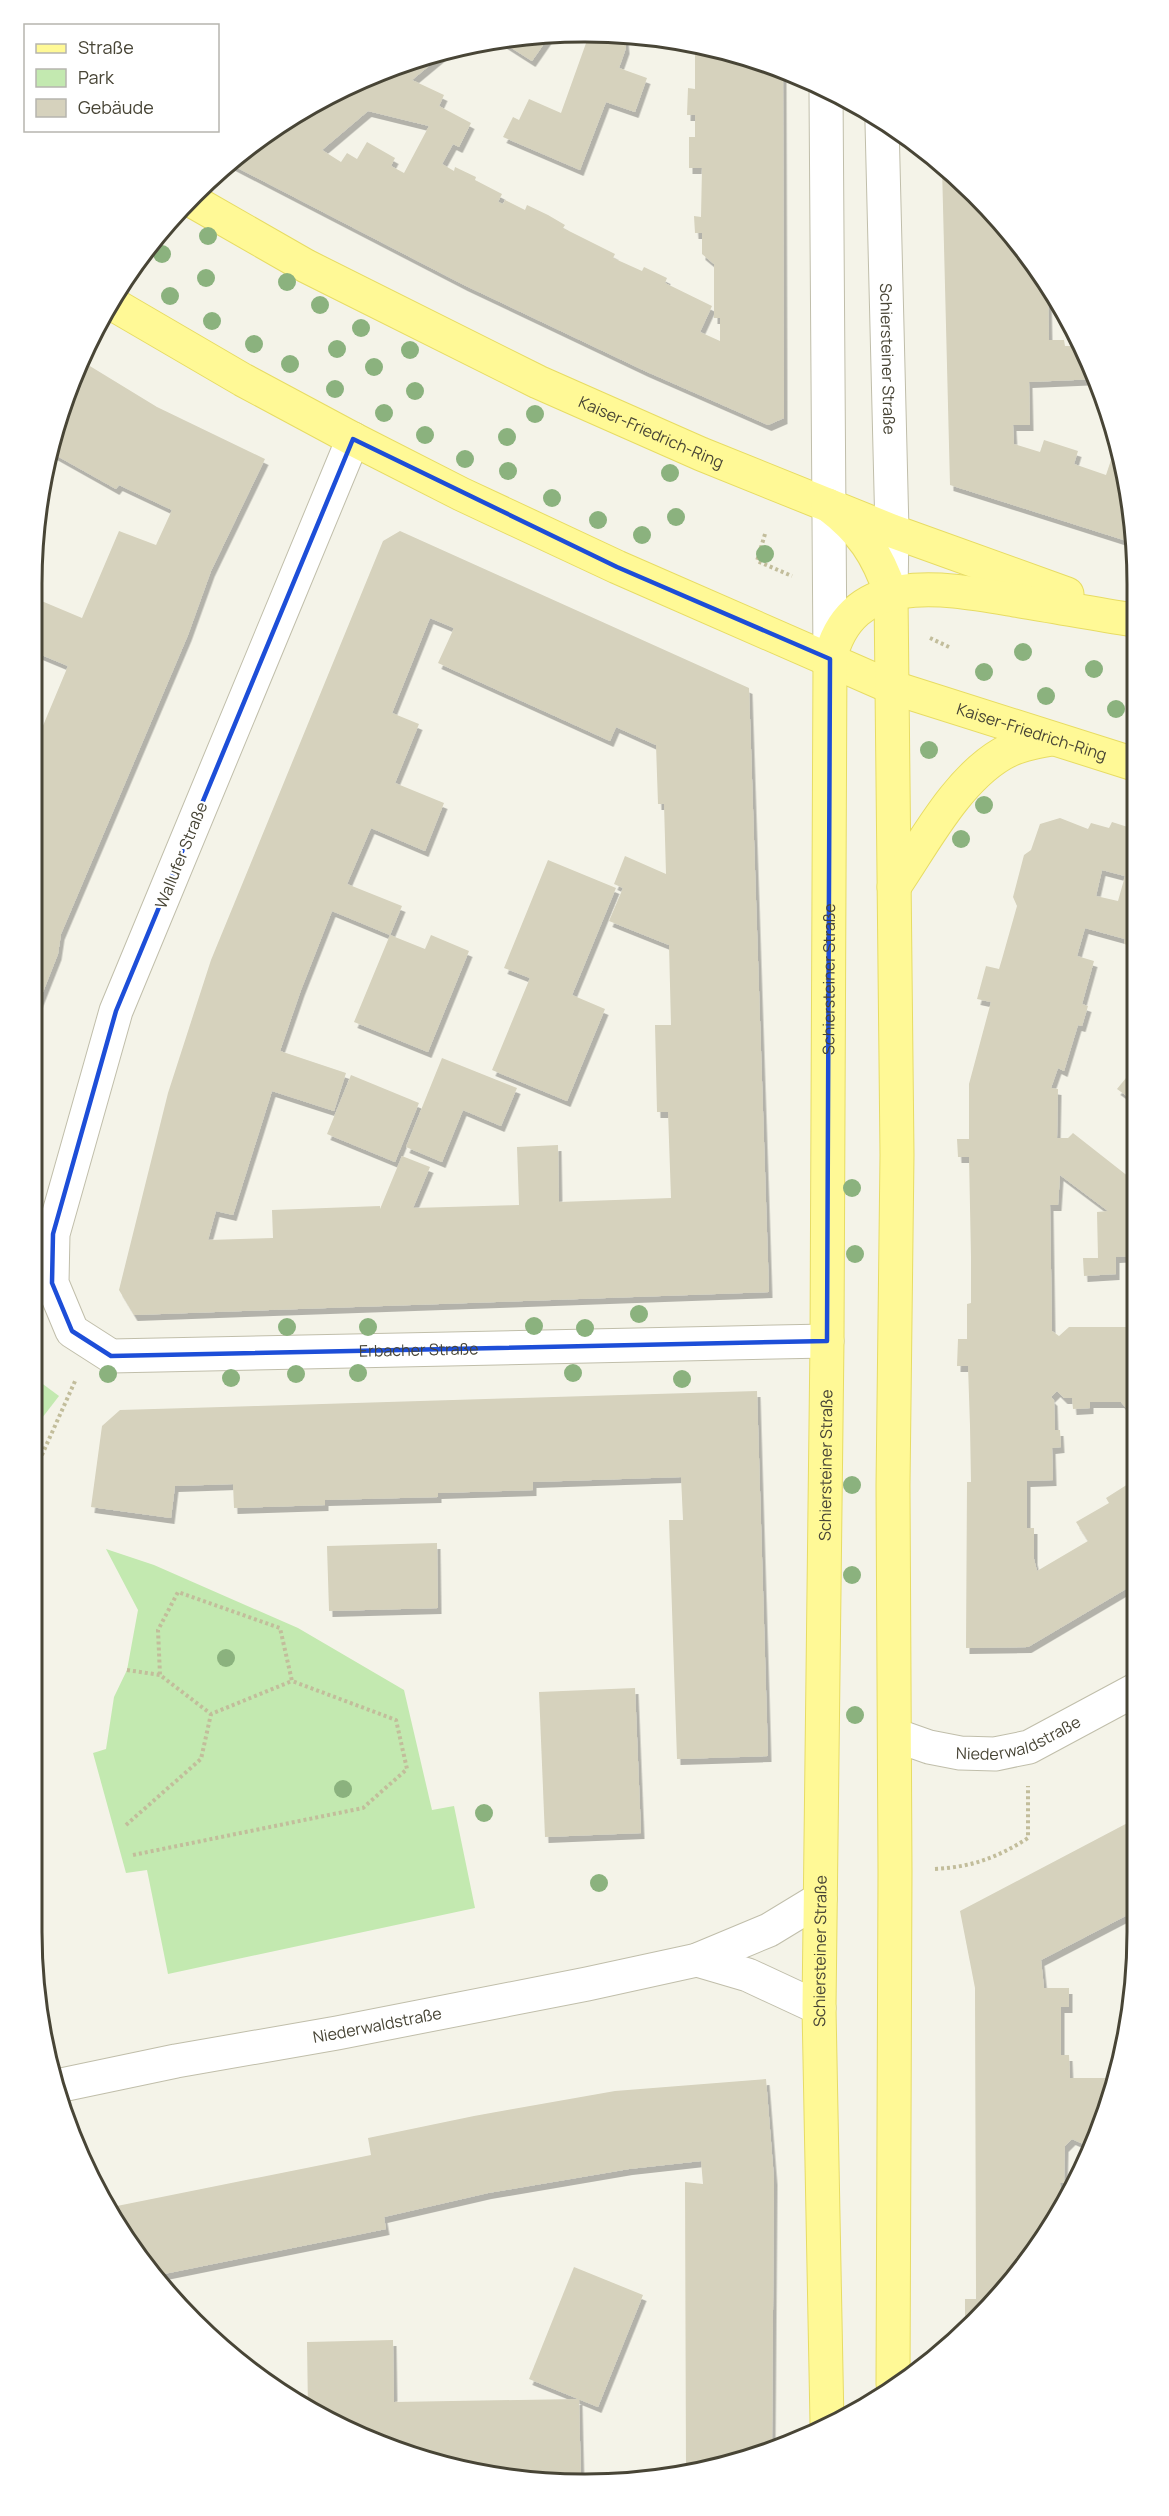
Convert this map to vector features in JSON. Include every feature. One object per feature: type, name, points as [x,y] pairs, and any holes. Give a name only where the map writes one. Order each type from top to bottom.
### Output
[{"type":"main road","name":"Kaiser-Friedrich-Ring","points":[[198,204],[306,266],[538,382],[701,454],[892,531],[1127,618]]},
{"type":"main road","name":"Kaiser-Friedrich-Ring","points":[[118,307],[243,380],[353,439],[461,494],[617,567],[891,687],[1127,762]]},
{"type":"main road","name":"Schiersteiner Straße","points":[[828,505],[850,522],[868,543],[882,568],[891,594],[897,1155],[893,1486],[895,1736],[893,2378]]},
{"type":"main road","name":"Kaiser-Friedrich-Ring","points":[[830,659],[835,640],[851,615],[876,598],[891,594],[937,589],[1127,619]]},
{"type":"main road","name":"Schiersteiner Straße","points":[[827,2416],[819,2008],[827,1341],[830,659]]},
{"type":"main road","points":[[894,886],[959,793],[985,767],[1003,753],[1025,744],[1051,739]]},
{"type":"street","name":"Schiersteiner Straße","points":[[826,99],[830,659]]},
{"type":"street","name":"Schiersteiner Straße","points":[[882,131],[892,531],[891,594]]},
{"type":"street","name":"Wallufer Straße","points":[[52,1283],[53,1234],[116,1011],[353,439]]},
{"type":"street","name":"Erbacher Straße","points":[[52,1283],[72,1331],[111,1356],[827,1341]]},
{"type":"street","name":"Niederwaldstraße","points":[[895,1736],[929,1747],[960,1753],[995,1754],[1029,1747],[1127,1694]]},
{"type":"street","name":"Niederwaldstraße","points":[[64,2085],[176,2061],[337,2033],[587,1984],[697,1960],[769,1930],[820,1899]]},
{"type":"street","name":"Niederwaldstraße","points":[[697,1960],[748,1975],[819,2008]]},
{"type":"path","points":[[757,561],[765,534]]},
{"type":"path","points":[[42,1455],[79,1372]]},
{"type":"path","points":[[160,1675],[158,1630],[178,1592],[280,1628],[292,1681]]},
{"type":"path","points":[[127,1670],[160,1675],[211,1714]]},
{"type":"path","points":[[133,1855],[363,1808],[406,1769],[396,1720],[292,1681],[211,1714]]},
{"type":"path","points":[[126,1825],[201,1759],[211,1714]]},
{"type":"path","points":[[934,1869],[970,1866],[1009,1850],[1028,1838],[1029,1747]]},
{"type":"highlighted area","points":[[353,439],[617,567],[830,659],[827,1341],[111,1356],[72,1331],[52,1283],[53,1234],[116,1011]]},
{"type":"green space","points":[[42,1383],[59,1396],[42,1418]]},
{"type":"green space","points":[[106,1549],[154,1565],[298,1628],[404,1690],[432,1810],[454,1806],[475,1908],[168,1974],[147,1870],[126,1873],[93,1753],[106,1749],[114,1697],[127,1670],[138,1610]]},
{"type":"building","points":[[586,42],[626,44],[619,68],[647,78],[635,112],[606,102],[580,170],[503,137],[513,117],[519,120],[529,99],[561,113]]},
{"type":"building","points":[[544,44],[532,61],[511,47]]},
{"type":"building","points":[[695,53],[725,60],[783,80],[784,418],[768,425],[645,371],[464,285],[238,168],[283,133],[313,115],[377,83],[431,64],[412,80],[444,95],[439,106],[471,123],[459,147],[453,144],[442,164],[454,171],[455,167],[476,177],[475,180],[502,194],[498,202],[503,204],[505,200],[525,210],[527,205],[548,215],[565,225],[563,228],[615,254],[613,258],[642,271],[644,267],[667,278],[665,283],[712,306],[700,332],[720,341],[720,318],[714,318],[714,264],[702,254],[702,233],[695,233],[694,216],[701,217],[702,168],[689,168],[689,137],[695,137],[695,115],[687,115],[688,88],[695,89]],"holes":[[[368,111],[429,126],[404,173],[391,166],[395,158],[367,142],[357,159],[347,153],[341,162],[322,150]]]},
{"type":"building","points":[[942,177],[992,227],[1036,283],[1048,303],[1049,340],[1064,340],[1065,346],[1071,346],[1087,379],[1029,382],[1030,425],[1013,425],[1014,444],[1040,452],[1044,440],[1078,451],[1074,464],[1106,475],[1112,457],[1125,540],[950,485]]},
{"type":"building","points":[[89,365],[157,407],[265,459],[211,571],[188,635],[61,934],[58,954],[42,995],[42,728],[68,666],[42,655],[42,601],[82,618],[119,531],[156,545],[172,510],[119,485],[116,489],[57,456],[71,410]]},
{"type":"building","points":[[400,531],[749,688],[769,1292],[134,1315],[119,1290],[168,1093],[211,960],[383,541]],"holes":[[[430,618],[454,628],[438,663],[610,741],[616,727],[656,745],[658,804],[664,804],[666,874],[625,856],[614,884],[623,888],[609,921],[669,945],[671,1025],[655,1025],[657,1112],[668,1112],[671,1198],[559,1202],[558,1145],[517,1147],[519,1205],[413,1208],[430,1167],[402,1156],[380,1209],[380,1206],[272,1210],[273,1238],[208,1240],[216,1211],[233,1215],[272,1091],[334,1111],[346,1073],[280,1051],[332,911],[390,935],[402,906],[347,884],[371,828],[425,851],[444,803],[395,783],[419,724],[392,713]]]},
{"type":"building","points":[[1060,818],[1088,829],[1091,823],[1109,828],[1112,822],[1127,827],[1127,946],[1124,943],[1125,939],[1085,928],[1077,956],[1094,961],[1082,1004],[1088,1006],[1082,1026],[1078,1025],[1064,1071],[1058,1068],[1051,1088],[1058,1089],[1057,1138],[1068,1138],[1073,1133],[1127,1175],[1127,1256],[1116,1257],[1116,1274],[1084,1276],[1083,1258],[1098,1258],[1097,1212],[1108,1211],[1060,1175],[1058,1205],[1050,1205],[1052,1331],[1059,1336],[1069,1327],[1127,1327],[1127,1409],[1121,1402],[1090,1402],[1090,1408],[1073,1409],[1072,1398],[1064,1398],[1057,1391],[1051,1397],[1054,1400],[1055,1430],[1060,1430],[1061,1447],[1052,1448],[1053,1480],[1027,1481],[1027,1528],[1034,1528],[1034,1559],[1037,1571],[1088,1541],[1076,1522],[1109,1503],[1106,1498],[1127,1485],[1127,1588],[1028,1647],[966,1648],[967,1482],[971,1482],[970,1426],[968,1366],[957,1366],[958,1339],[967,1339],[967,1304],[971,1303],[971,1257],[969,1157],[958,1157],[957,1139],[969,1139],[969,1084],[991,1002],[977,999],[986,966],[999,969],[1017,906],[1013,897],[1024,855],[1031,850],[1040,824]],"holes":[[[1102,870],[1125,876],[1118,901],[1096,896]]]},
{"type":"building","points":[[548,860],[616,888],[572,995],[605,1009],[567,1101],[492,1070],[530,978],[504,968]]},
{"type":"building","points":[[390,935],[425,949],[431,935],[469,951],[428,1052],[354,1022]]},
{"type":"building","points":[[442,1058],[517,1088],[501,1126],[463,1110],[442,1162],[406,1147]]},
{"type":"building","points":[[351,1075],[419,1103],[395,1162],[327,1134]]},
{"type":"building","points":[[1127,1077],[1127,1096],[1117,1089]]},
{"type":"building","points":[[757,1391],[768,1756],[677,1759],[669,1520],[683,1520],[681,1477],[533,1482],[533,1490],[438,1493],[438,1497],[325,1500],[325,1505],[234,1508],[233,1484],[175,1486],[171,1518],[91,1507],[102,1426],[120,1410]]},
{"type":"building","points":[[437,1543],[438,1608],[329,1611],[327,1546]]},
{"type":"building","points":[[635,1688],[641,1833],[545,1837],[539,1692]]},
{"type":"building","points":[[1127,1823],[1127,1915],[1041,1960],[1044,1988],[1069,1988],[1069,2007],[1061,2007],[1061,2055],[1069,2055],[1070,2078],[1107,2078],[1098,2106],[1084,2144],[1072,2139],[1065,2146],[1064,2183],[1060,2183],[1061,2191],[1036,2233],[1015,2262],[965,2318],[965,2299],[976,2299],[975,1988],[960,1911]]},
{"type":"building","points":[[766,2079],[774,2179],[772,2440],[725,2456],[686,2465],[685,2182],[703,2184],[701,2161],[629,2169],[488,2193],[384,2217],[386,2229],[164,2274],[133,2233],[117,2206],[371,2155],[368,2138],[615,2091]]},
{"type":"building","points":[[574,2267],[643,2295],[598,2407],[529,2379]]},
{"type":"building","points":[[393,2340],[394,2402],[579,2399],[581,2474],[514,2469],[444,2456],[377,2433],[345,2418],[308,2398],[307,2342]]}]
